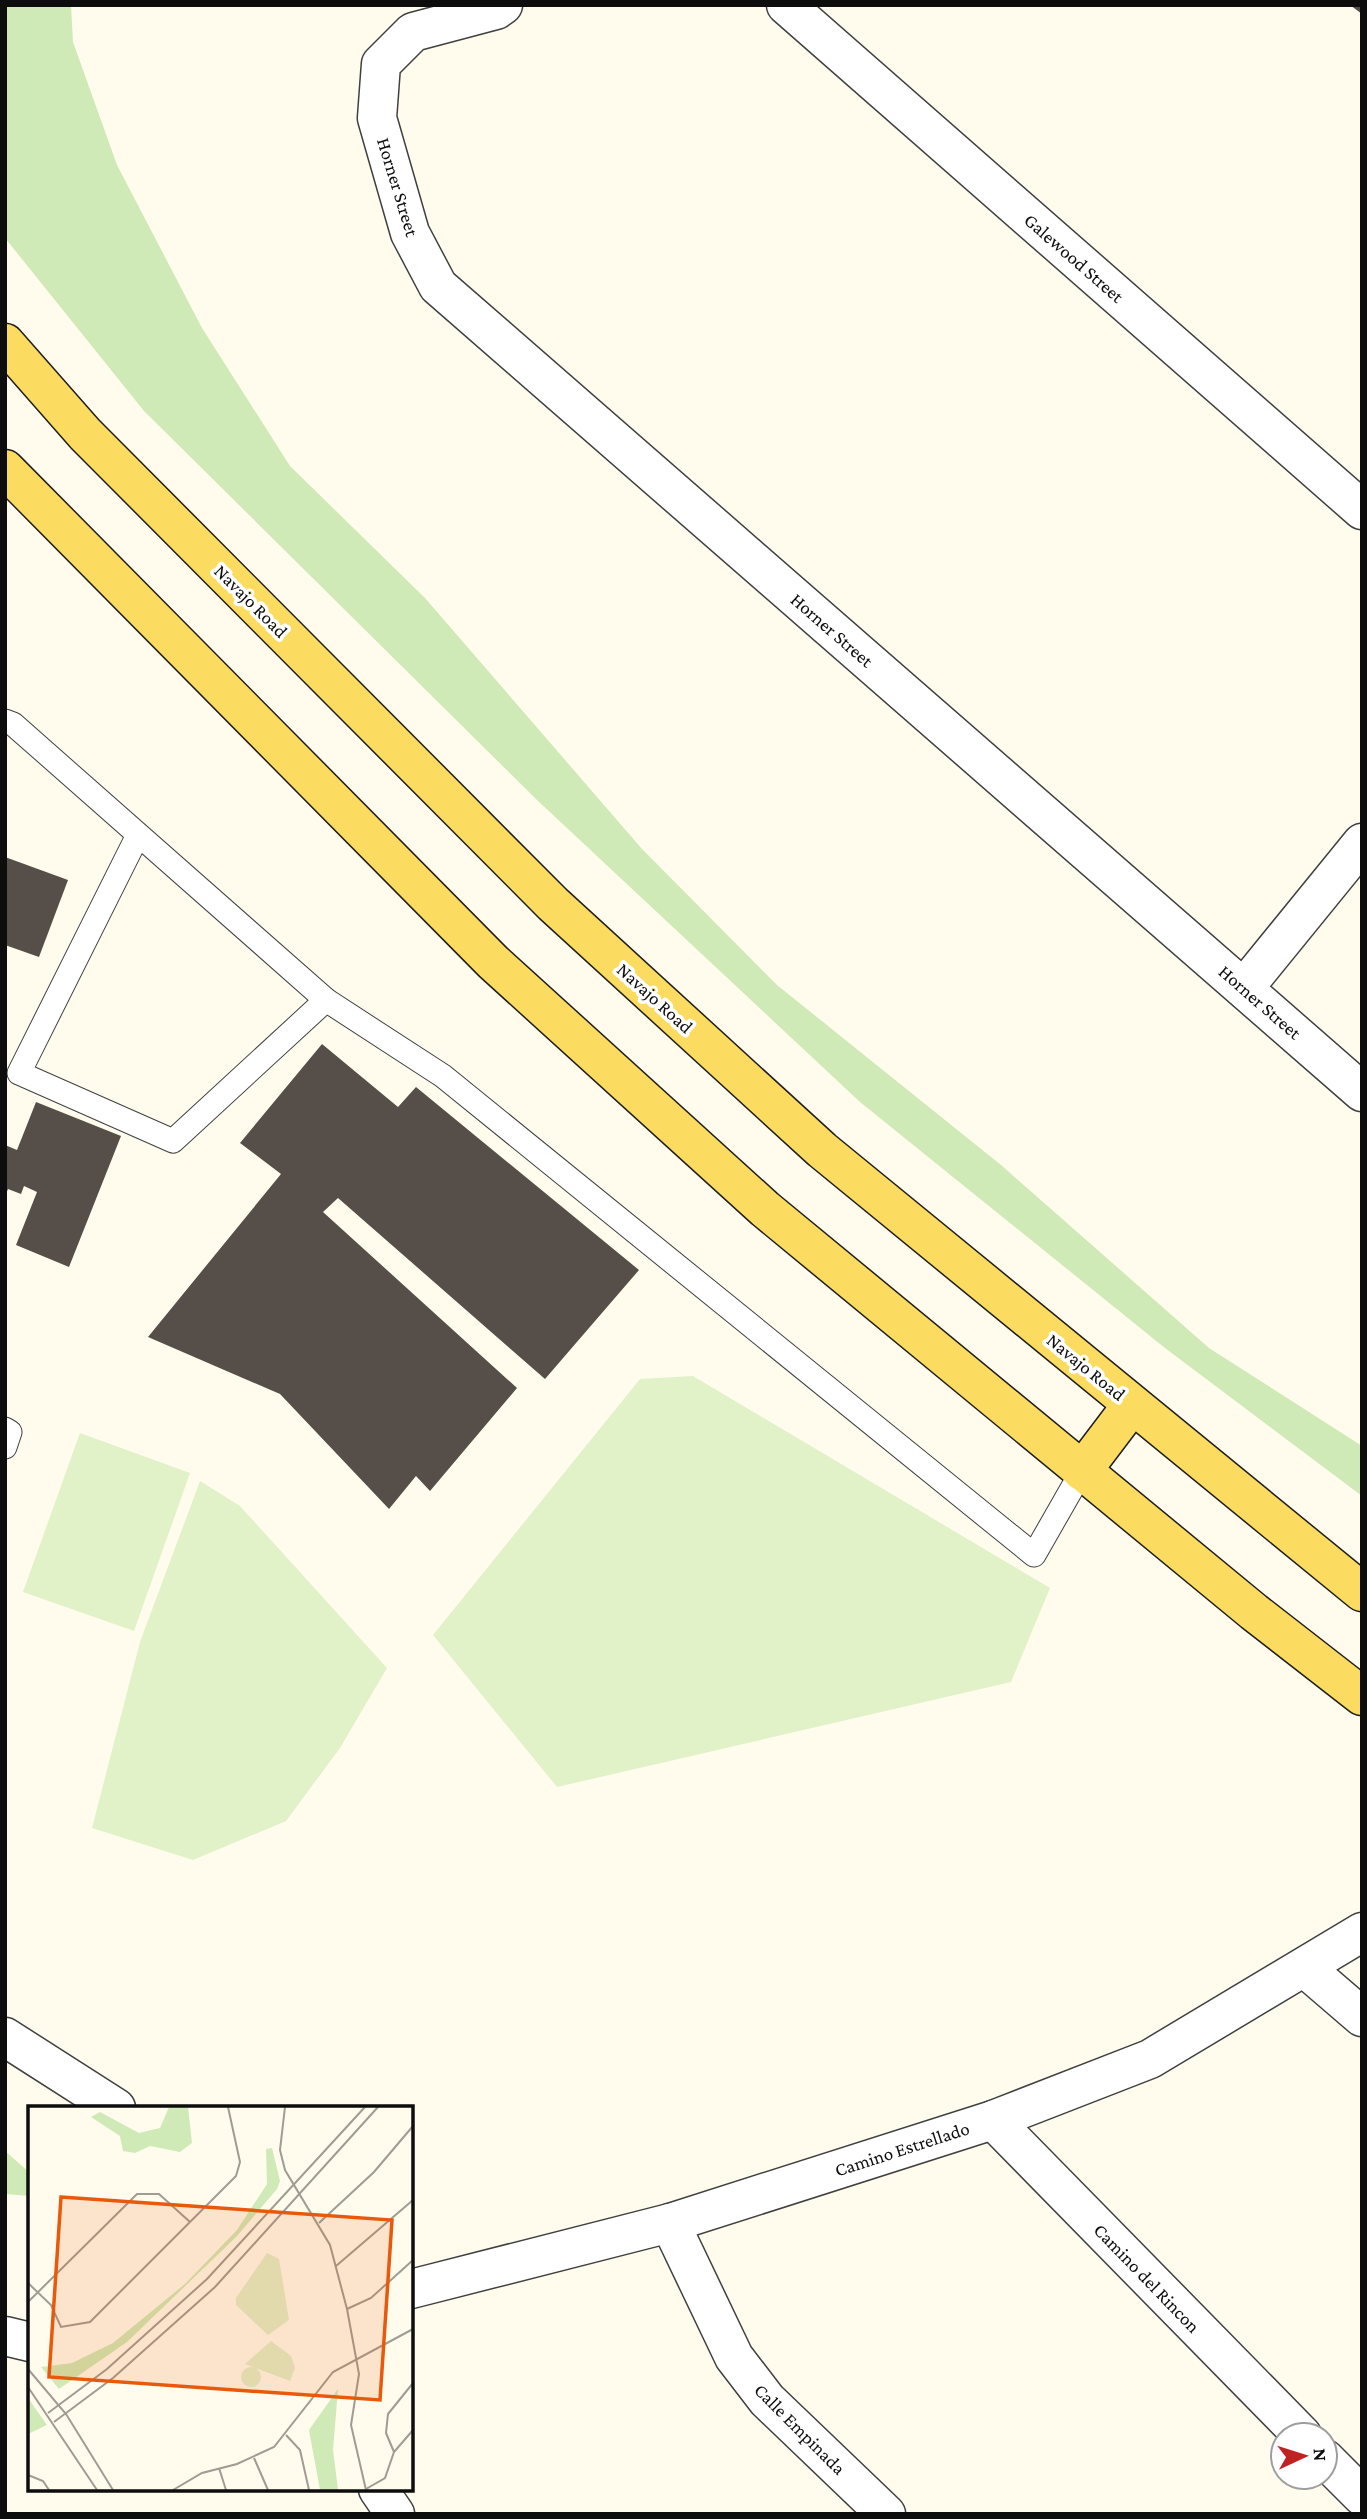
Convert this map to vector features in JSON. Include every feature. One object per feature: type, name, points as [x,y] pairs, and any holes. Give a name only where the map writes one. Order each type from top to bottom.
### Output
[{"type":"main road","name":"Navajo Road","points":[[5,343],[85,434],[552,904],[822,1150],[1362,1592]]},
{"type":"main road","points":[[5,468],[493,962],[765,1209],[1254,1612],[1362,1696]]},
{"type":"main road","points":[[1082,1471],[1132,1405]]},
{"type":"street","name":"Horner Street","points":[[503,5],[496,10],[413,32],[381,64],[377,118],[410,233],[438,286],[1362,1092]]},
{"type":"street","name":"Galewood Street","points":[[786,5],[1362,510]]},
{"type":"street","points":[[1244,989],[1362,843]]},
{"type":"street","name":"Camino Estrellado","points":[[413,2288],[670,2223],[993,2120],[1150,2059],[1362,1932]]},
{"type":"street","points":[[1305,1968],[1362,2017]]},
{"type":"street","points":[[5,2037],[113,2106]]},
{"type":"street","name":"Camino del Rincon","points":[[993,2120],[1288,2421]]},
{"type":"street","name":"Calle Empinada","points":[[670,2223],[734,2357],[767,2400],[886,2514]]},
{"type":"street","points":[[5,2336],[28,2342]]},
{"type":"street","points":[[1339,2473],[1362,2496]]},
{"type":"street","points":[[379,2491],[395,2514]]},
{"type":"lane","points":[[5,721],[13,724],[326,1000],[443,1076],[1034,1555],[1082,1471]]},
{"type":"lane","points":[[138,835],[19,1073],[173,1141],[326,1000]]},
{"type":"lane","points":[[5,1429],[10,1432],[5,1447]]},
{"type":"green space","points":[[5,5],[71,5],[73,42],[117,165],[202,328],[290,466],[425,598],[642,849],[777,985],[1001,1165],[1209,1348],[1362,1446],[1362,1496],[1165,1348],[860,1102],[537,800],[144,411],[5,238]]},
{"type":"green space","points":[[693,1376],[1050,1588],[1011,1682],[557,1787],[433,1635],[640,1379]]},
{"type":"green space","points":[[80,1433],[190,1473],[134,1631],[23,1592]]},
{"type":"green space","points":[[200,1481],[240,1506],[387,1668],[340,1748],[286,1821],[193,1860],[92,1828],[140,1642]]},
{"type":"green space","points":[[5,2151],[28,2171],[28,2196],[5,2194]]},
{"type":"building","points":[[1350,5],[1362,5],[1362,14]]},
{"type":"building","points":[[5,857],[68,880],[39,957],[5,945]]},
{"type":"building","points":[[322,1044],[398,1107],[416,1087],[639,1270],[545,1379],[338,1198],[323,1212],[517,1388],[430,1491],[416,1476],[389,1509],[280,1394],[148,1337],[281,1174],[240,1143]]},
{"type":"building","points":[[36,1102],[121,1136],[69,1267],[16,1245],[37,1192],[24,1186],[21,1194],[8,1189],[5,1196],[5,1145],[17,1150]]}]
